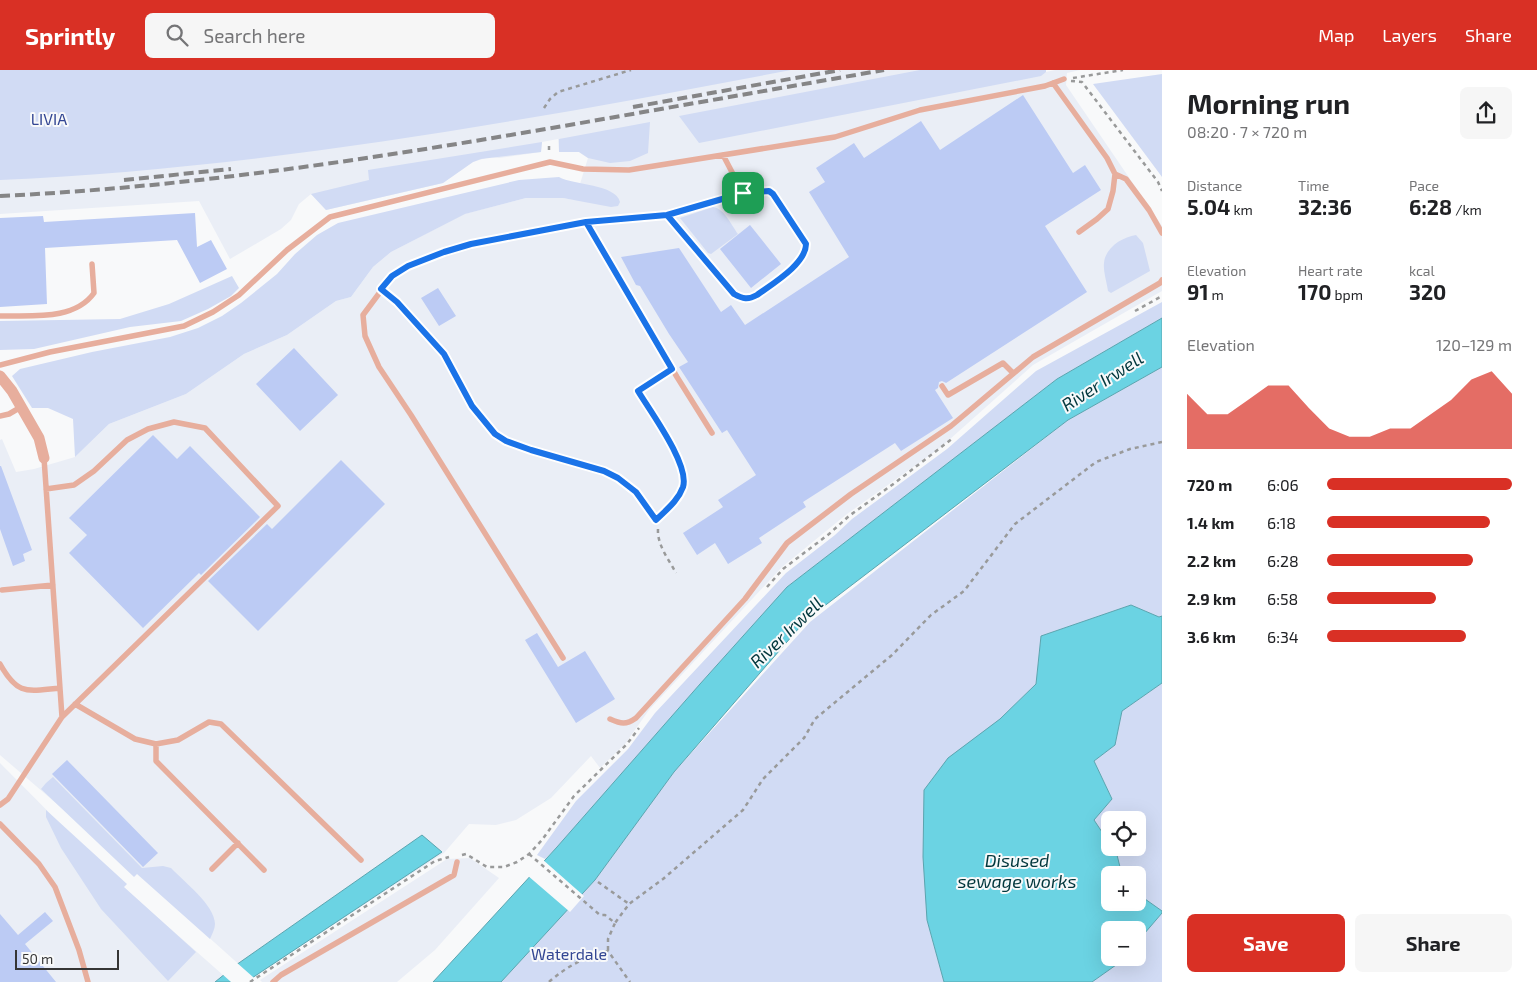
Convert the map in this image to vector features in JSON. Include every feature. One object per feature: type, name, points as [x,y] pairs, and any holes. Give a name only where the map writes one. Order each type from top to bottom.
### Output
[{"type":"street","points":[[0,376],[12,391],[39,438],[44,458]]},
{"type":"lane","points":[[0,365],[50,352],[184,326],[213,312],[239,295],[287,250],[330,216],[550,162],[583,170],[629,170],[835,137],[920,110],[1053,84],[1064,80]]},
{"type":"lane","points":[[1053,84],[1107,158],[1115,174],[1108,209],[1079,232]]},
{"type":"lane","points":[[723,155],[743,193]]},
{"type":"lane","points":[[1115,174],[1126,179],[1149,210],[1162,233]]},
{"type":"lane","points":[[563,658],[412,415],[379,367],[365,336],[363,315],[392,276],[408,266],[444,252],[471,244],[586,222],[667,215],[743,193],[769,191],[773,194],[806,244],[806,251],[799,262],[757,295],[750,299],[744,299],[734,294],[667,215]]},
{"type":"lane","points":[[586,222],[672,369],[712,433]]},
{"type":"lane","points":[[0,316],[66,312],[81,306],[88,302],[94,293],[92,264]]},
{"type":"lane","points":[[610,720],[621,724],[628,723],[636,718],[745,599],[788,543],[851,494],[951,426],[1033,357],[1160,283],[1162,280]]},
{"type":"lane","points":[[942,386],[948,395],[1004,363],[1013,373]]},
{"type":"lane","points":[[656,520],[678,498],[683,487],[684,476],[677,456],[638,391],[672,369]]},
{"type":"lane","points":[[0,416],[9,414],[21,407]]},
{"type":"lane","points":[[0,805],[8,799],[62,717],[278,506],[205,428],[174,422],[148,429],[127,440],[94,470],[74,485],[46,490]]},
{"type":"lane","points":[[44,458],[62,717]]},
{"type":"lane","points":[[2,590],[53,586]]},
{"type":"lane","points":[[0,664],[9,680],[25,691],[60,688]]},
{"type":"lane","points":[[75,704],[135,739],[156,744],[178,740],[209,722],[221,724],[361,860]]},
{"type":"lane","points":[[156,744],[156,760],[264,870]]},
{"type":"lane","points":[[0,824],[39,864],[55,888],[79,950],[88,982]]},
{"type":"lane","points":[[212,869],[238,843]]},
{"type":"lane","points":[[273,982],[454,875],[457,862]]},
{"type":"path","points":[[544,108],[558,92],[631,70]]},
{"type":"path","points":[[1064,80],[1123,70]]},
{"type":"path","points":[[1064,80],[1082,82],[1158,182],[1162,191]]},
{"type":"path","points":[[381,289],[397,302],[444,354],[472,406],[495,434],[506,441],[531,450],[604,471],[618,478],[636,492],[658,523],[657,535],[660,544],[676,573]]},
{"type":"path","points":[[1130,313],[1162,296]]},
{"type":"path","points":[[765,590],[783,569],[829,534],[849,516],[955,436]]},
{"type":"path","points":[[630,982],[608,951],[608,939],[615,923],[629,904],[663,879],[743,810],[763,779],[804,738],[815,719],[892,656],[931,615],[964,591],[1015,524],[1096,462],[1130,449],[1162,442]]},
{"type":"path","points":[[615,923],[605,914],[600,915],[529,854],[542,840],[574,796],[627,744],[641,724]]},
{"type":"path","points":[[598,882],[629,904]]},
{"type":"path","points":[[549,982],[563,970],[586,957],[608,951]]},
{"type":"shaded area","points":[[675,70],[1046,70],[1046,72],[1080,70],[1067,73],[1066,85],[1162,226],[1162,291],[1033,365],[940,448],[847,514],[782,567],[649,710],[625,744],[600,768],[591,756],[551,798],[516,820],[496,825],[469,824],[444,853],[253,977],[137,873],[0,755],[0,440],[2,439],[16,472],[34,469],[75,457],[109,424],[186,394],[244,354],[287,335],[336,301],[351,297],[373,267],[391,252],[464,214],[526,198],[563,198],[575,200],[588,158],[579,152],[559,152],[558,139],[542,142],[541,152],[499,158],[489,157],[473,162],[443,183],[326,210],[311,194],[299,204],[291,220],[281,229],[230,259],[199,201],[0,214],[0,169]]},
{"type":"shaded area","points":[[0,763],[123,887],[231,982],[0,982]]},
{"type":"shaded area","points":[[470,858],[499,878],[435,950],[397,982],[262,982],[260,980],[447,859]]},
{"type":"green space","name":"LIVIA","points":[[0,70],[791,70],[496,124],[299,153],[100,174],[0,180]]},
{"type":"green space","points":[[920,70],[1046,70],[1046,72],[1041,76],[699,143],[679,116]]},
{"type":"green space","points":[[1162,74],[1162,177],[1093,84]]},
{"type":"green space","points":[[650,122],[648,153],[630,161],[610,163],[588,158],[579,152],[559,152],[559,139]]},
{"type":"green space","points":[[542,142],[541,152],[481,159],[473,162],[443,183],[326,210],[311,194],[369,180],[368,170]]},
{"type":"green space","points":[[559,177],[603,188],[617,196],[620,202],[618,206],[611,207],[563,198],[526,198],[465,214],[391,252],[373,267],[351,297],[336,301],[287,335],[244,354],[186,394],[109,424],[75,457],[73,419],[48,408],[32,408],[12,376],[20,369],[92,352],[170,337],[198,328],[222,316],[241,303],[277,274],[295,254],[317,235],[338,223],[519,180]]},
{"type":"green space","points":[[713,207],[724,214],[738,234],[711,254],[708,253],[680,218]]},
{"type":"green space","points":[[1136,235],[1143,243],[1150,271],[1111,293],[1108,291],[1104,266],[1107,253],[1115,244],[1125,238]]},
{"type":"green space","points":[[232,276],[239,288],[231,296],[181,321],[130,327],[34,349],[0,350],[0,321],[120,319],[169,304]]},
{"type":"green space","points":[[1162,302],[1162,318],[1057,379],[787,587],[557,847],[545,859],[537,855],[576,801],[628,749],[655,713],[786,573],[835,535],[852,519],[947,449],[1036,371]]},
{"type":"green space","name":"Waterdale","points":[[1162,367],[1162,616],[1159,617],[1131,605],[1041,636],[1036,684],[1000,719],[927,920],[944,982],[501,982],[595,880],[674,772],[810,622],[1068,420]]},
{"type":"green space","points":[[1162,683],[1162,911],[1146,900],[1146,866],[1120,866],[1117,856],[1146,856],[1146,811],[1102,811],[1112,799],[1094,761],[1115,745],[1122,711]]},
{"type":"green space","points":[[53,777],[142,868],[163,866],[171,868],[198,894],[214,917],[215,926],[210,939],[137,874],[134,877],[41,789]]},
{"type":"green space","points":[[46,810],[127,884],[124,887],[196,952],[168,981],[101,909],[61,848],[46,817]]},
{"type":"green space","points":[[1101,812],[1101,830],[1094,820]]},
{"type":"green space","points":[[1162,913],[1162,982],[1092,982],[1115,966],[1146,966],[1146,932]]},
{"type":"water","name":"River Irwell","points":[[1162,318],[1162,367],[1068,420],[806,620],[674,772],[595,880],[501,982],[433,982],[557,847],[787,587],[1057,379]]},
{"type":"water","name":"Disused sewage works","points":[[1131,605],[1159,617],[1162,616],[1162,683],[1122,711],[1115,745],[1094,761],[1112,799],[1094,820],[1101,830],[1101,856],[1117,856],[1120,866],[1101,866],[1101,911],[1146,911],[1146,900],[1162,911],[1162,913],[1146,932],[1146,921],[1101,921],[1101,966],[1115,966],[1092,982],[944,982],[927,920],[923,857],[924,790],[948,758],[1000,719],[1036,684],[1041,636]]},
{"type":"water","points":[[422,835],[442,852],[246,982],[215,982],[236,965]]},
{"type":"pier","points":[[542,859],[584,896],[570,912],[527,875]]},
{"type":"pier","points":[[236,962],[255,979],[250,982],[231,982],[221,973]]},
{"type":"building","points":[[1023,95],[1073,173],[1085,165],[1101,190],[1045,226],[1087,292],[946,383],[939,382],[938,388],[935,390],[953,418],[901,451],[895,443],[803,502],[806,507],[759,538],[762,543],[728,564],[715,543],[697,555],[683,533],[723,507],[718,500],[756,475],[727,430],[722,433],[679,367],[688,362],[640,286],[636,285],[621,257],[679,248],[721,312],[731,305],[745,325],[849,257],[809,192],[825,182],[816,168],[854,143],[864,158],[921,121],[940,150]]},
{"type":"building","points":[[195,213],[197,247],[211,240],[227,269],[200,283],[177,240],[45,248],[47,304],[0,307],[0,218],[43,216],[44,222]]},
{"type":"building","points":[[750,225],[781,264],[751,288],[720,249]]},
{"type":"building","points":[[438,288],[456,316],[439,326],[421,298]]},
{"type":"building","points":[[294,348],[338,395],[300,431],[256,384]]},
{"type":"building","points":[[153,435],[177,459],[190,446],[260,517],[143,628],[69,553],[87,535],[69,518]]},
{"type":"building","points":[[341,460],[385,504],[258,631],[208,581],[267,524],[272,529]]},
{"type":"building","points":[[0,466],[32,550],[23,554],[25,561],[13,566],[0,529]]},
{"type":"building","points":[[537,633],[558,667],[585,651],[615,699],[576,723],[525,640]]},
{"type":"building","points":[[67,760],[158,853],[143,867],[52,774]]},
{"type":"building","points":[[45,912],[53,921],[25,944],[56,982],[0,982],[0,914],[18,935]]},
{"type":"railway","points":[[633,107],[840,70]]},
{"type":"railway","points":[[0,196],[145,186],[360,159],[884,70]]},
{"type":"railway","points":[[124,180],[231,169]]},
{"type":"route","points":[[743,193],[667,215],[586,222],[672,369],[638,391],[681,465],[684,476],[683,487],[678,498],[656,520],[636,492],[618,478],[604,471],[531,450],[506,441],[495,434],[472,406],[444,354],[397,302],[381,289],[392,276],[408,266],[471,244],[586,222],[626,219],[667,215],[734,294],[744,299],[750,299],[799,262],[806,251],[806,244],[773,194],[769,191],[743,193]]}]
